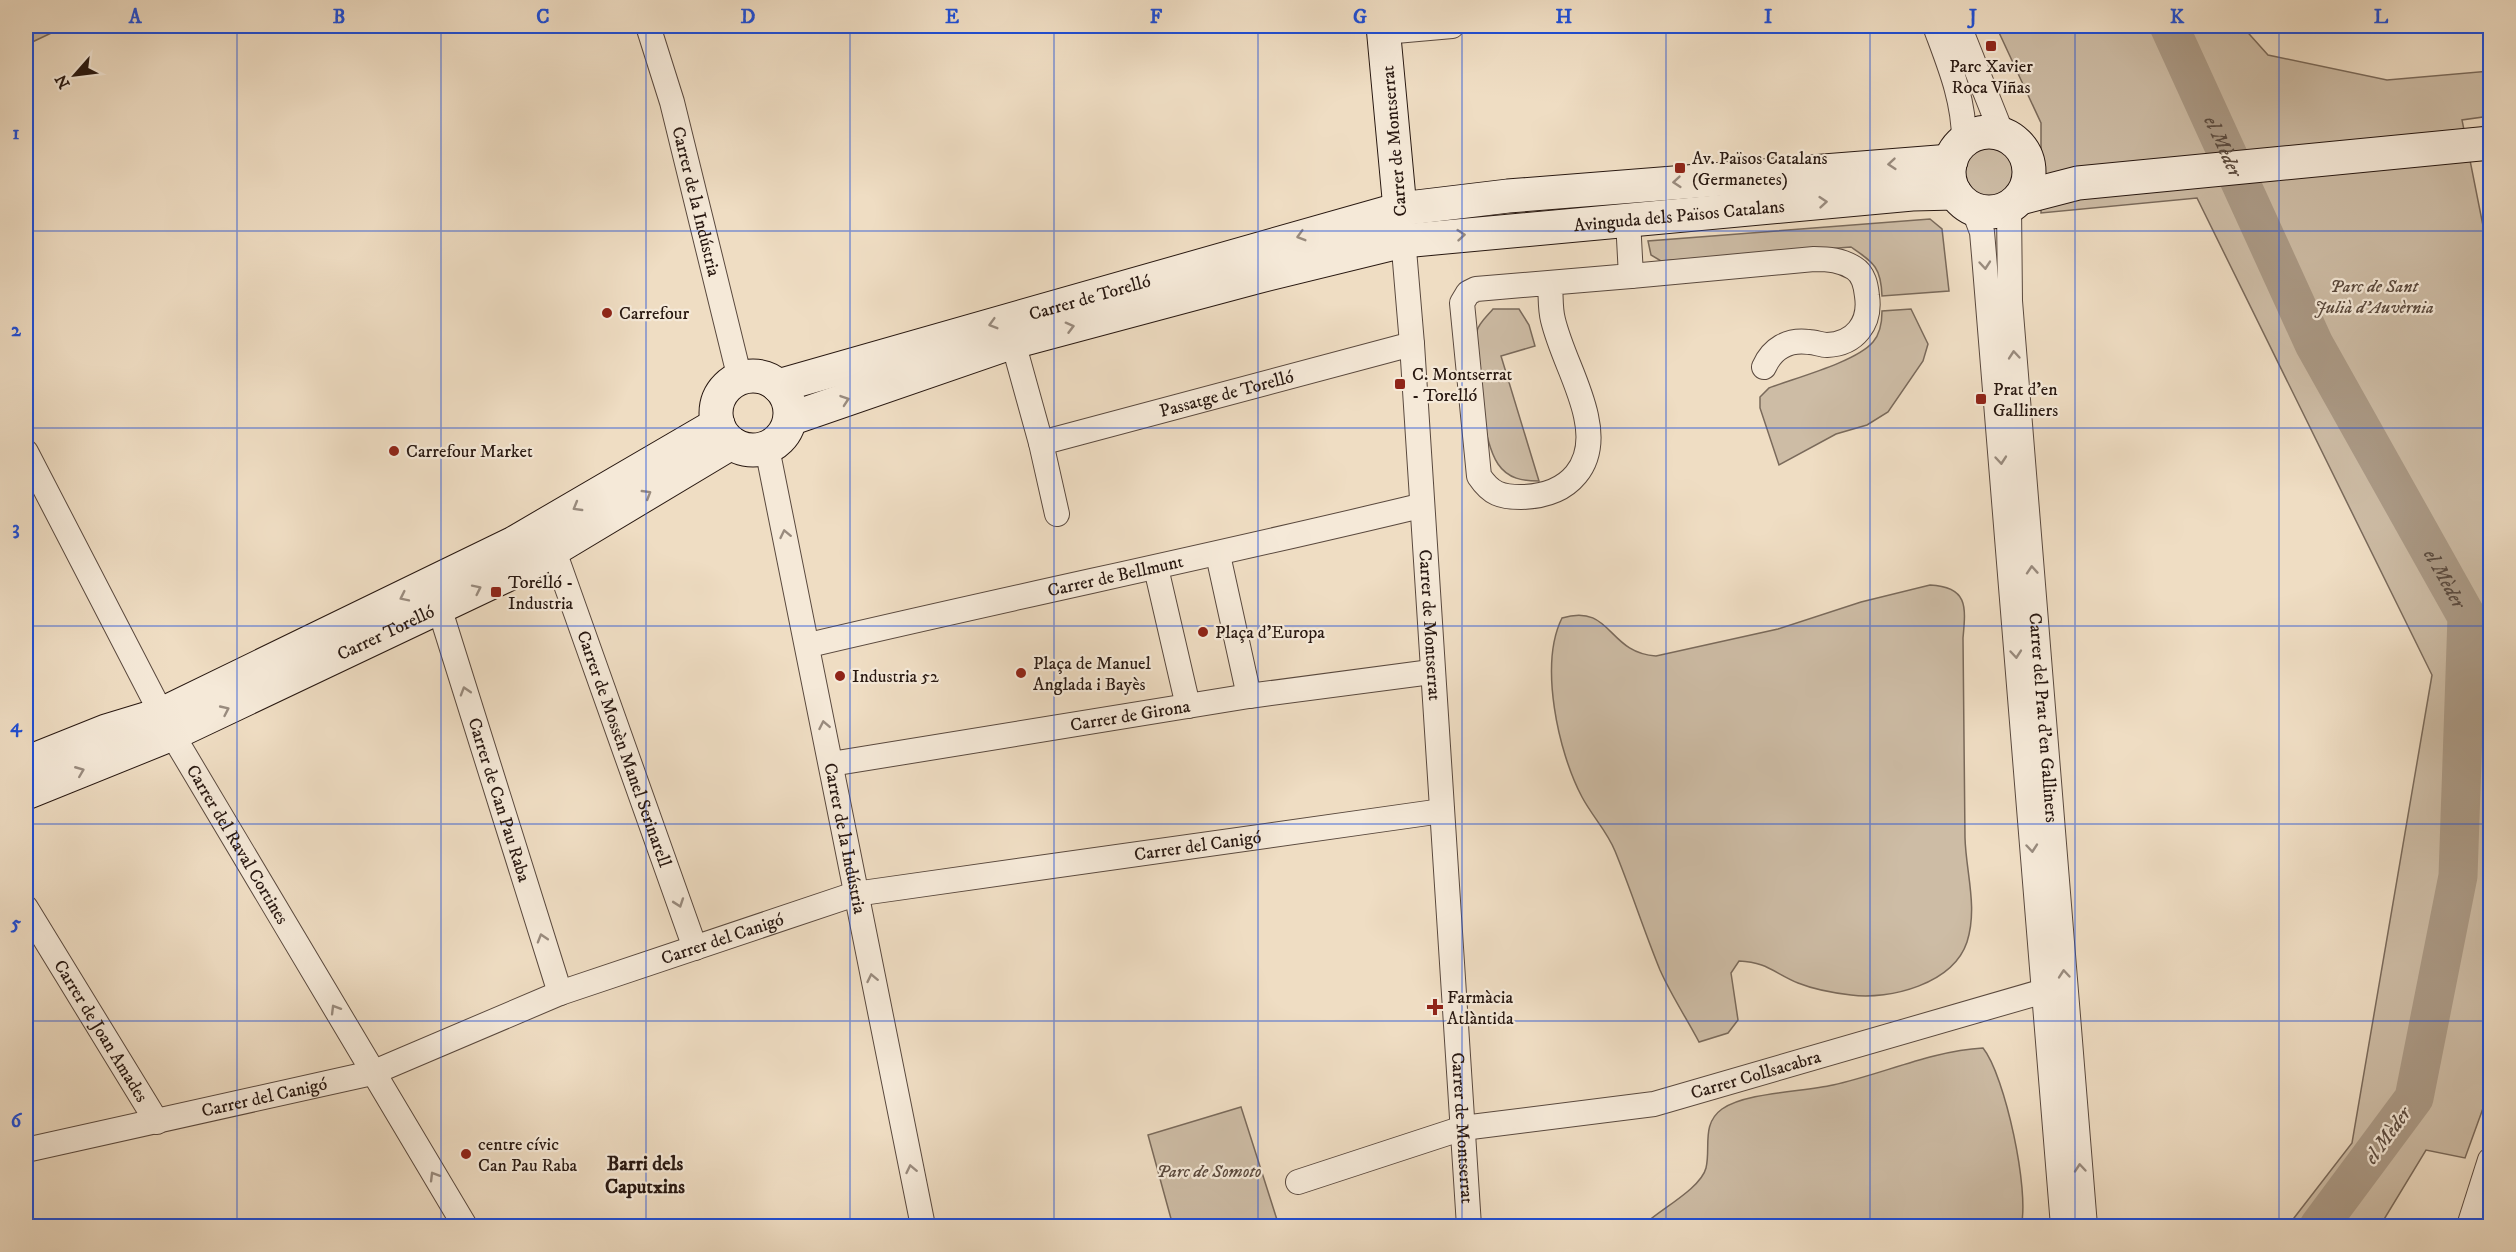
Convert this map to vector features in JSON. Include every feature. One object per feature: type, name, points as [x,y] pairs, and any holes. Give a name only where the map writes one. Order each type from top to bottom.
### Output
[{"type":"street","name":"Carrer de la Indústria","points":[[648,26],[672,102],[740,379]]},
{"type":"street","points":[[1384,29],[1452,26]]},
{"type":"street","name":"Carrer del Prat d'en Galliners","points":[[1935,26],[1960,91],[1964,118],[1961,176],[1982,232],[2062,1227]]},
{"type":"street","points":[[1959,26],[2002,134]]},
{"type":"street","name":"Carrer de Montserrat","points":[[1384,29],[1412,344],[1420,506],[1468,1227]]},
{"type":"street","points":[[2015,202],[2028,184],[2028,160],[2019,144],[2002,134],[1982,132],[1961,176],[1988,212],[2078,183],[2490,143]]},
{"type":"street","points":[[2028,160],[2078,183]]},
{"type":"street","name":"Avinguda dels Països Catalans","points":[[1400,209],[1509,196],[1961,176]]},
{"type":"street","name":"Avinguda dels Països Catalans","points":[[1403,241],[1912,194],[1961,176]]},
{"type":"street","name":"Carrer del Prat d'en Galliners","points":[[2015,202],[2010,301],[2085,1227]]},
{"type":"street","name":"Carrer de Torelló","points":[[778,386],[1400,209]]},
{"type":"street","points":[[1628,220],[1631,276]]},
{"type":"street","name":"Carrer de Torelló","points":[[790,419],[1013,342],[1281,270],[1403,241]]},
{"type":"street","points":[[1550,284],[1553,319],[1587,416],[1588,445],[1585,463],[1572,481],[1556,491],[1528,496],[1503,497],[1488,490],[1479,476],[1462,303],[1464,297],[1476,290],[1814,259],[1838,260],[1857,269],[1866,283],[1869,309],[1865,326],[1847,342],[1825,345],[1806,341],[1785,344],[1770,354],[1764,367]]},
{"type":"street","points":[[1013,342],[1041,443],[1057,514]]},
{"type":"street","name":"Passatge de Torelló","points":[[1041,443],[1412,344]]},
{"type":"street","points":[[760,377],[778,386],[788,401],[790,419],[782,436],[767,448],[748,450],[724,433],[717,407],[726,388],[740,379],[760,377]]},
{"type":"street","name":"Carrer Torelló","points":[[26,763],[106,731],[167,724],[439,607],[554,551],[724,433]]},
{"type":"street","name":"Carrer Torelló","points":[[26,793],[167,724],[724,433]]},
{"type":"street","name":"Carrer de la Indústria","points":[[767,448],[809,645],[855,894],[923,1227]]},
{"type":"street","name":"Carrer del Raval Cortines","points":[[26,452],[167,724],[465,1227]]},
{"type":"street","name":"Carrer de Bellmunt","points":[[809,645],[1003,599],[1218,555],[1420,506]]},
{"type":"street","name":"Carrer de Mossèn Manel Serinarell","points":[[554,551],[694,948]]},
{"type":"street","points":[[1218,555],[1249,696]]},
{"type":"street","points":[[1156,568],[1188,706]]},
{"type":"street","name":"Carrer de Can Pau Raba","points":[[439,607],[560,993]]},
{"type":"street","name":"Carrer de Girona","points":[[831,764],[1249,696],[1431,672]]},
{"type":"street","name":"Carrer del Canigó","points":[[26,1150],[372,1073],[560,993],[855,894],[1442,811]]},
{"type":"street","name":"Carrer de Joan Amades","points":[[26,908],[157,1122]]},
{"type":"street","name":"Carrer Collsacabra","points":[[1298,1182],[1463,1128],[1654,1104],[2043,991]]},
{"type":"street","points":[[2469,1227],[2490,1160]]},
{"type":"green space","points":[[26,26],[66,26],[26,45]]},
{"type":"green space","name":"Parc de Sant Julià d'Auvèrnia","points":[[1996,26],[2242,26],[2268,55],[2387,80],[2490,71],[2490,116],[2462,120],[2490,261],[2490,1089],[2465,1158],[2426,1150],[2380,1226],[2290,1226],[2352,1143],[2432,675],[2197,198],[2041,213],[2041,123]]},
{"type":"green space","points":[[1983,146],[1993,146],[2006,153],[2013,166],[2013,176],[2006,189],[1993,196],[1983,196],[1974,192],[1967,185],[1963,176],[1963,166],[1967,157],[1974,150]]},
{"type":"green space","points":[[1930,219],[1942,229],[1949,291],[1882,296],[1880,278],[1875,267],[1851,247],[1661,261],[1651,255],[1648,241]]},
{"type":"green space","points":[[1493,309],[1519,309],[1529,325],[1535,346],[1501,356],[1539,481],[1522,480],[1506,473],[1498,464],[1488,438],[1477,379],[1476,344],[1478,328]]},
{"type":"green space","points":[[1911,309],[1928,344],[1923,361],[1888,412],[1867,425],[1836,434],[1779,465],[1760,408],[1760,397],[1769,388],[1839,363],[1865,349],[1877,335],[1882,311]]},
{"type":"green space","points":[[1930,585],[1952,590],[1958,594],[1964,608],[1965,838],[1971,916],[1967,942],[1960,957],[1934,979],[1918,986],[1901,992],[1867,996],[1817,989],[1798,983],[1757,963],[1739,961],[1731,973],[1738,1020],[1728,1033],[1699,1042],[1660,970],[1612,844],[1582,797],[1566,757],[1554,708],[1552,683],[1555,637],[1562,618],[1578,615],[1591,617],[1628,647],[1640,653],[1656,656],[1778,629],[1861,602]]},
{"type":"green space","points":[[1983,1048],[1999,1082],[2014,1134],[2022,1188],[2021,1226],[1647,1226],[1646,1223],[1689,1190],[1703,1176],[1711,1122],[1715,1115],[1732,1103],[1760,1096],[1833,1085],[1926,1058]]},
{"type":"green space","name":"Parc de Somoto","points":[[1241,1107],[1279,1226],[1173,1226],[1148,1135]]},
{"type":"waterway","name":"el Mèder","points":[[2169,26],[2314,344],[2467,617],[2458,876],[2414,1098],[2319,1226]]},
{"type":"place","name":"Parc Xavier Roca Viñas","points":[[1991,46]]},
{"type":"place","name":"Av. Països Catalans (Germanetes)","points":[[1680,168]]},
{"type":"place","name":"Carrefour","points":[[607,313]]},
{"type":"place","name":"C. Montserrat - Torelló","points":[[1400,384]]},
{"type":"place","name":"Prat d'en Galliners","points":[[1981,399]]},
{"type":"place","name":"Carrefour Market","points":[[394,451]]},
{"type":"place","name":"Torelló - Industria","points":[[496,592]]},
{"type":"place","name":"Plaça d'Europa","points":[[1203,632]]},
{"type":"place","name":"Plaça de Manuel Anglada i Bayès","points":[[1021,673]]},
{"type":"place","name":"Industria 52","points":[[840,676]]},
{"type":"place","name":"Farmàcia Atlàntida","points":[[1435,1007]]},
{"type":"place","name":"centre cívic Can Pau Raba","points":[[466,1154]]},
{"type":"district","name":"Barri dels Caputxins","points":[[645,1174]]}]
